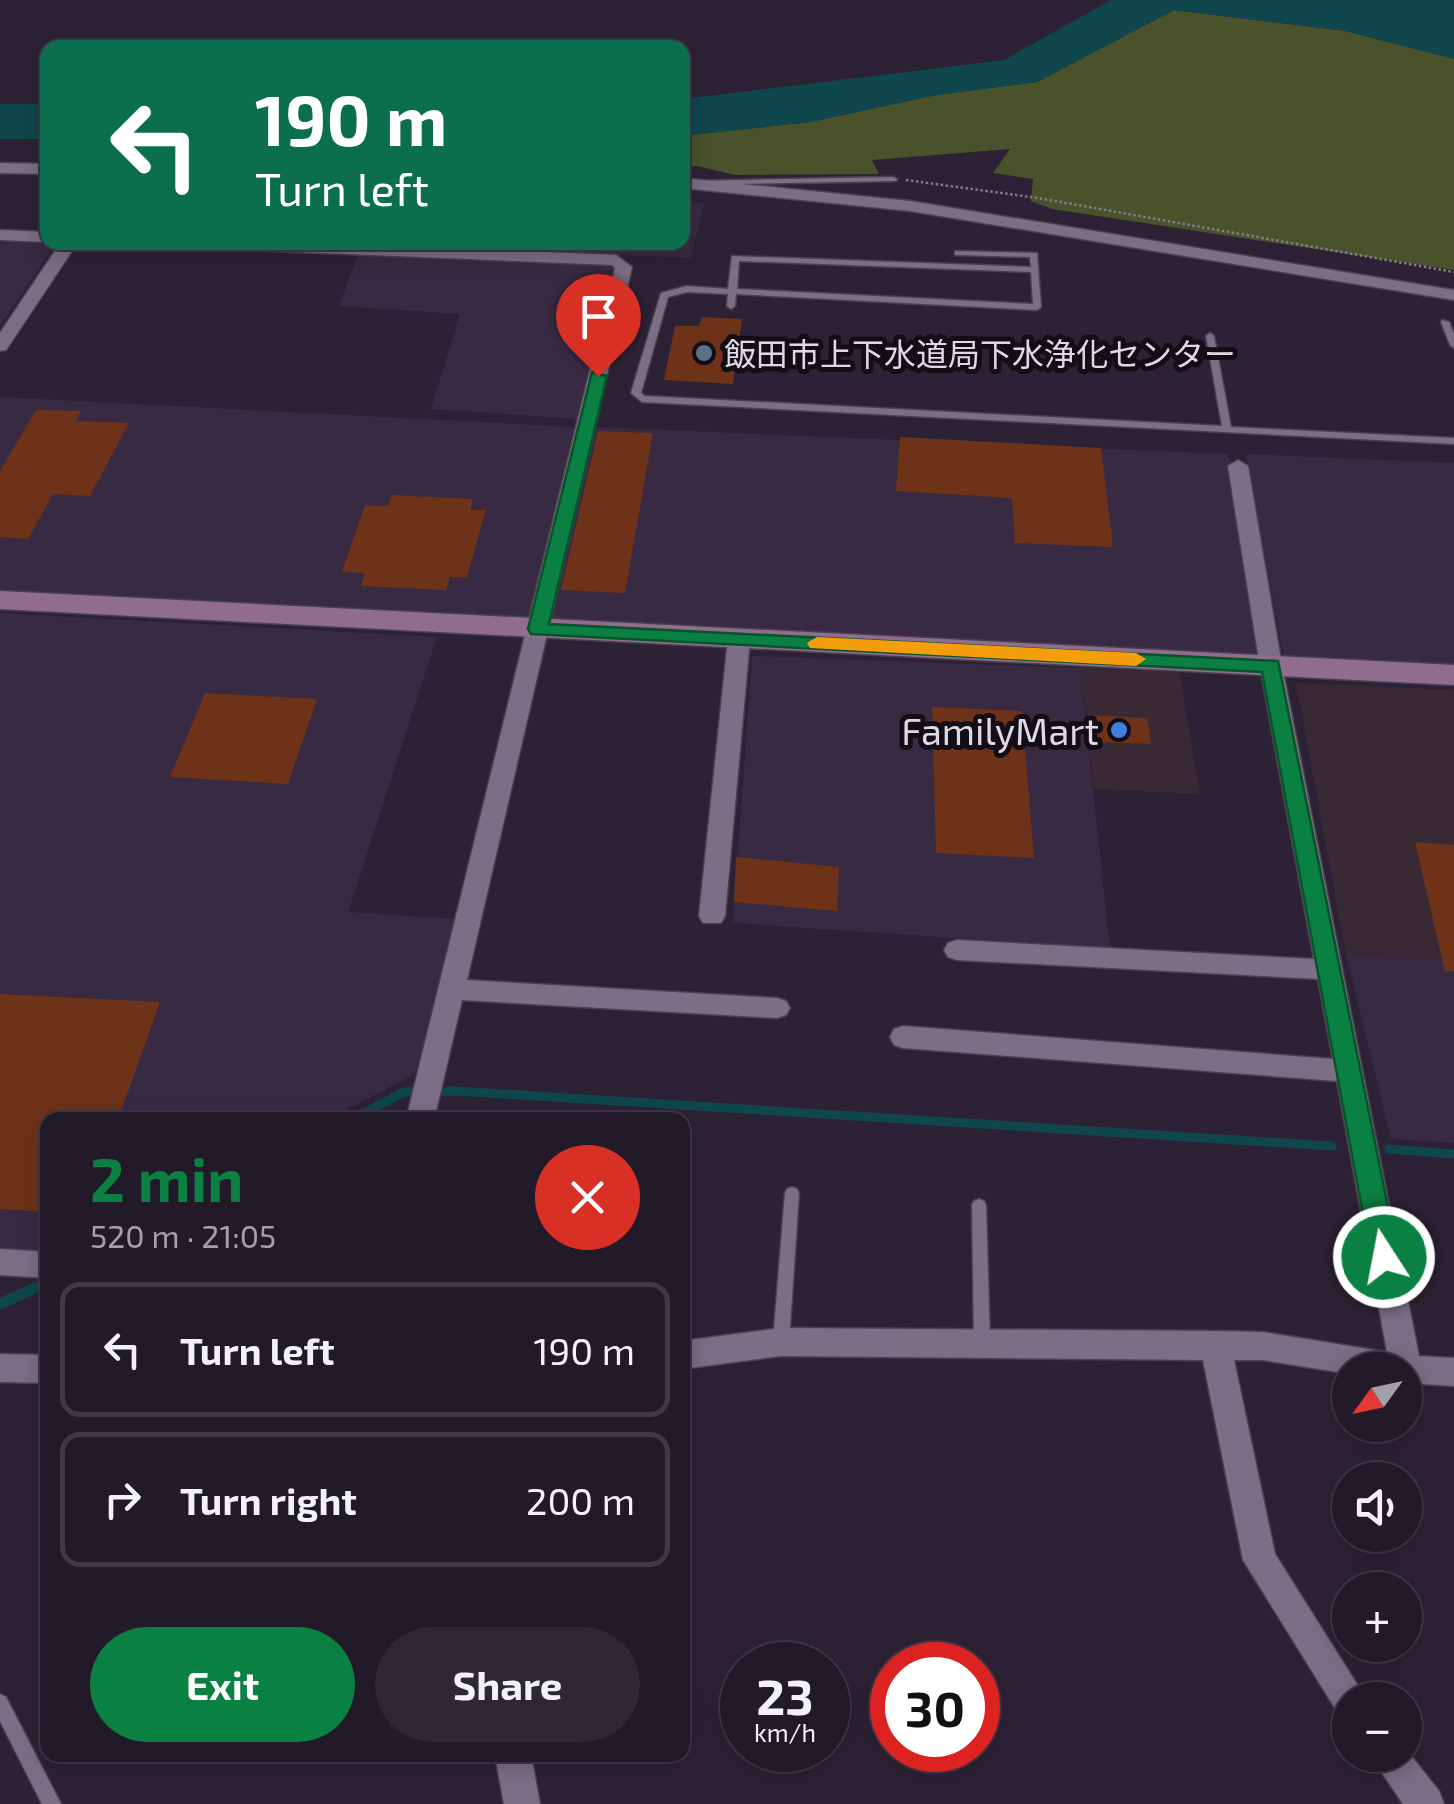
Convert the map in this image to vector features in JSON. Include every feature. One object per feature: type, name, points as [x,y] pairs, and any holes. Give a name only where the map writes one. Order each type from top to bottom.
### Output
[{"type":"street","points":[[0,168],[40,169]]},
{"type":"street","points":[[690,183],[910,206],[1454,295]]},
{"type":"street","points":[[0,235],[40,237]]},
{"type":"street","points":[[0,346],[65,250]]},
{"type":"street","points":[[372,250],[616,260],[624,268],[428,1072],[422,1111]]},
{"type":"street","points":[[1238,466],[1271,666],[1403,1352]]},
{"type":"street","points":[[0,600],[1454,675]]},
{"type":"street","points":[[712,916],[739,639]]},
{"type":"street","points":[[956,950],[1328,970]]},
{"type":"street","points":[[448,989],[778,1008]]},
{"type":"street","points":[[903,1037],[1348,1071]]},
{"type":"street","points":[[0,1262],[40,1264]]},
{"type":"street","points":[[690,1354],[782,1342],[982,1342],[1264,1346],[1332,1357]]},
{"type":"street","points":[[1215,1345],[1260,1560],[1338,1682]]},
{"type":"street","points":[[0,1368],[40,1368]]},
{"type":"street","points":[[1422,1370],[1454,1372]]},
{"type":"street","points":[[514,1762],[522,1804]]},
{"type":"street","points":[[1401,1772],[1426,1804]]},
{"type":"lane","points":[[690,183],[893,179]]},
{"type":"lane","points":[[958,252],[1034,255],[1036,307],[687,290],[664,295],[636,393],[642,399],[1454,441]]},
{"type":"lane","points":[[731,306],[735,258],[1035,270]]},
{"type":"lane","points":[[1446,322],[1454,345]]},
{"type":"lane","points":[[1210,336],[1226,429]]},
{"type":"lane","points":[[782,1342],[792,1193]]},
{"type":"lane","points":[[979,1205],[982,1342]]},
{"type":"lane","points":[[0,1703],[52,1804]]},
{"type":"path","points":[[893,179],[1038,198],[1454,272]]},
{"type":"shaded area","points":[[1111,0],[1454,0],[1454,59],[1346,31],[1174,10],[1037,82],[936,95],[810,122],[690,135],[690,98],[1004,60]]},
{"type":"shaded area","points":[[1174,10],[1346,31],[1454,59],[1454,270],[1052,209],[1031,201],[1033,179],[993,173],[1010,149],[872,160],[879,174],[735,175],[690,166],[690,135],[810,122],[936,95],[1037,82]]},
{"type":"shaded area","points":[[0,104],[40,104],[40,139],[0,139]]},
{"type":"shaded area","points":[[690,202],[704,203],[691,258],[498,250],[690,250]]},
{"type":"shaded area","points":[[0,242],[40,243],[40,250],[51,250],[0,326]]},
{"type":"shaded area","points":[[358,255],[614,266],[578,419],[431,409],[460,314],[339,306]]},
{"type":"shaded area","points":[[0,397],[575,427],[529,622],[0,594]]},
{"type":"shaded area","points":[[594,427],[1228,454],[1260,659],[551,623]]},
{"type":"shaded area","points":[[1246,454],[1454,463],[1454,667],[1284,658]]},
{"type":"shaded area","points":[[0,613],[437,637],[348,912],[457,919],[415,1074],[342,1112],[40,1112],[40,1252],[0,1249]]},
{"type":"shaded area","points":[[752,656],[1080,668],[1110,948],[733,923]]},
{"type":"shaded area","points":[[1080,668],[1179,672],[1200,794],[1094,789]]},
{"type":"shaded area","points":[[1296,683],[1454,690],[1454,960],[1346,954]]},
{"type":"shaded area","points":[[1346,954],[1454,960],[1454,1143],[1391,1139]]},
{"type":"building","name":"飯田市上下水道局下水浄化センター","points":[[702,317],[742,319],[733,384],[664,380],[675,326],[699,326]]},
{"type":"building","points":[[36,410],[81,411],[76,421],[129,423],[90,496],[53,494],[28,539],[0,537],[0,471]]},
{"type":"building","points":[[598,431],[653,433],[625,593],[561,590]]},
{"type":"building","points":[[900,437],[1101,448],[1113,547],[1015,543],[1012,498],[896,491]]},
{"type":"building","points":[[392,495],[473,499],[470,510],[486,510],[467,577],[450,577],[446,590],[361,586],[365,573],[342,572],[365,505],[388,506]]},
{"type":"building","points":[[205,693],[317,699],[288,784],[170,777]]},
{"type":"building","points":[[932,707],[1022,711],[1034,858],[936,853]]},
{"type":"building","name":"FamilyMart","points":[[1088,715],[1147,718],[1151,744],[1090,742]]},
{"type":"building","points":[[1415,842],[1454,845],[1454,971],[1445,972]]},
{"type":"building","points":[[736,857],[839,867],[837,911],[734,902]]},
{"type":"building","points":[[0,994],[160,1002],[121,1112],[40,1112],[40,1212],[0,1209]]},
{"type":"waterway","points":[[366,1112],[404,1092],[456,1091],[1332,1146]]},
{"type":"waterway","points":[[1388,1149],[1454,1154]]},
{"type":"waterway","points":[[0,1304],[40,1286]]},
{"type":"slow traffic","points":[[817,643],[1136,659]]},
{"type":"place","name":"飯田市上下水道局下水浄化センター","points":[[704,353]]},
{"type":"place","name":"FamilyMart","points":[[1119,730]]},
{"type":"route","points":[[598,376],[538,629],[1271,666],[1384,1257]]}]
